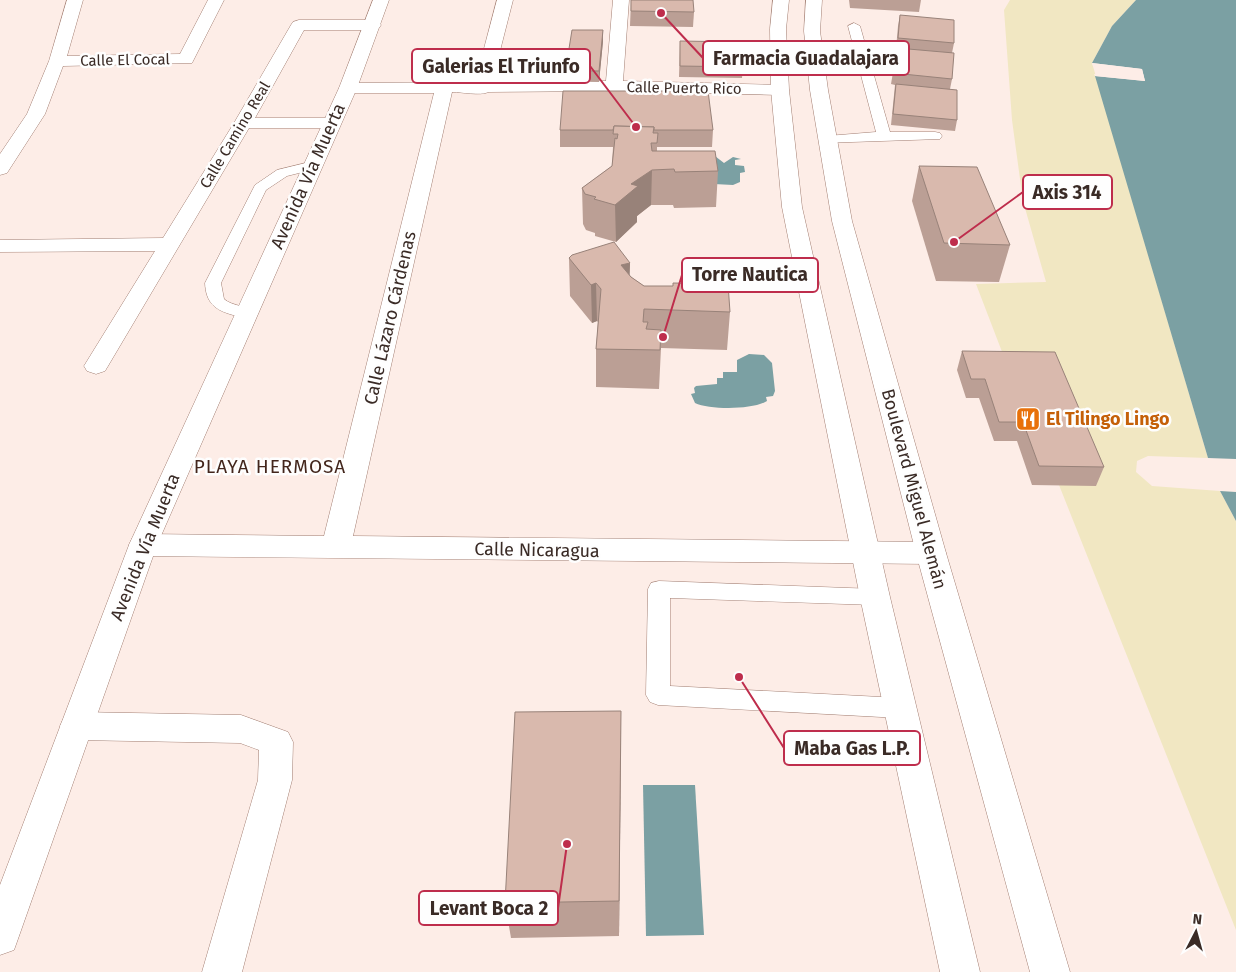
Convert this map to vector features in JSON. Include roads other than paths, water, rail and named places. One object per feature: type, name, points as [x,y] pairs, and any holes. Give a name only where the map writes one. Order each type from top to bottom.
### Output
[{"type":"street","points":[[0,169],[36,114],[57,61],[75,0]]},
{"type":"street","name":"Calle El Cocal","points":[[57,61],[186,60],[216,0]]},
{"type":"street","name":"Avenida Vía Muerta","points":[[0,936],[143,545],[348,88],[381,0]]},
{"type":"street","points":[[482,88],[504,0]]},
{"type":"street","points":[[614,86],[621,0]]},
{"type":"street","points":[[781,0],[778,29],[780,90],[792,207],[875,597],[960,972]]},
{"type":"street","name":"Boulevard Miguel Alemán","points":[[814,0],[812,31],[819,90],[842,221],[931,553],[1050,972]]},
{"type":"street","name":"Calle Camino Real","points":[[96,366],[243,123],[299,25],[373,25]]},
{"type":"street","name":"Calle Puerto Rico","points":[[348,88],[614,86],[780,90]]},
{"type":"street","name":"Calle Lázaro Cárdenas","points":[[336,548],[444,88]]},
{"type":"street","points":[[243,123],[332,123]]},
{"type":"street","points":[[0,246],[170,244]]},
{"type":"street","name":"Calle Nicaragua","points":[[143,545],[931,553]]},
{"type":"street","points":[[77,726],[241,729],[276,742],[275,780],[222,972]]},
{"type":"lane","points":[[854,26],[884,136]]},
{"type":"lane","points":[[827,140],[884,136],[935,136]]},
{"type":"lane","points":[[247,314],[219,305],[213,297],[213,283],[260,188],[282,173],[314,164]]},
{"type":"lane","points":[[875,597],[659,589],[658,695],[900,708]]},
{"type":"water","points":[[1136,0],[1236,0],[1236,459],[1208,458],[1095,76],[1145,81],[1142,69],[1092,63],[1112,26]]},
{"type":"water","points":[[711,153],[724,163],[733,157],[741,159],[735,160],[735,165],[744,166],[745,172],[740,173],[740,182],[733,185],[714,184]]},
{"type":"water","points":[[749,354],[764,355],[772,363],[775,391],[773,396],[766,397],[767,401],[761,404],[731,408],[711,407],[695,403],[691,394],[695,393],[694,388],[696,386],[717,384],[717,378],[723,378],[723,372],[737,372],[737,360]]},
{"type":"water","points":[[1220,491],[1236,492],[1236,521]]},
{"type":"water","points":[[643,785],[695,785],[704,935],[646,936]]},
{"type":"place","name":"Farmacia Guadalajara","points":[[661,13]]},
{"type":"place","name":"Galerias El Triunfo","points":[[636,127]]},
{"type":"place","name":"Axis 314","points":[[954,242]]},
{"type":"place","name":"Torre Nautica","points":[[663,337]]},
{"type":"place","name":"El Tilingo Lingo","points":[[1028,419]]},
{"type":"place","name":"Maba Gas L.P.","points":[[739,677]]},
{"type":"place","name":"Levant Boca 2","points":[[567,844]]},
{"type":"district","name":"PLAYA HERMOSA","points":[[270,466]]}]
